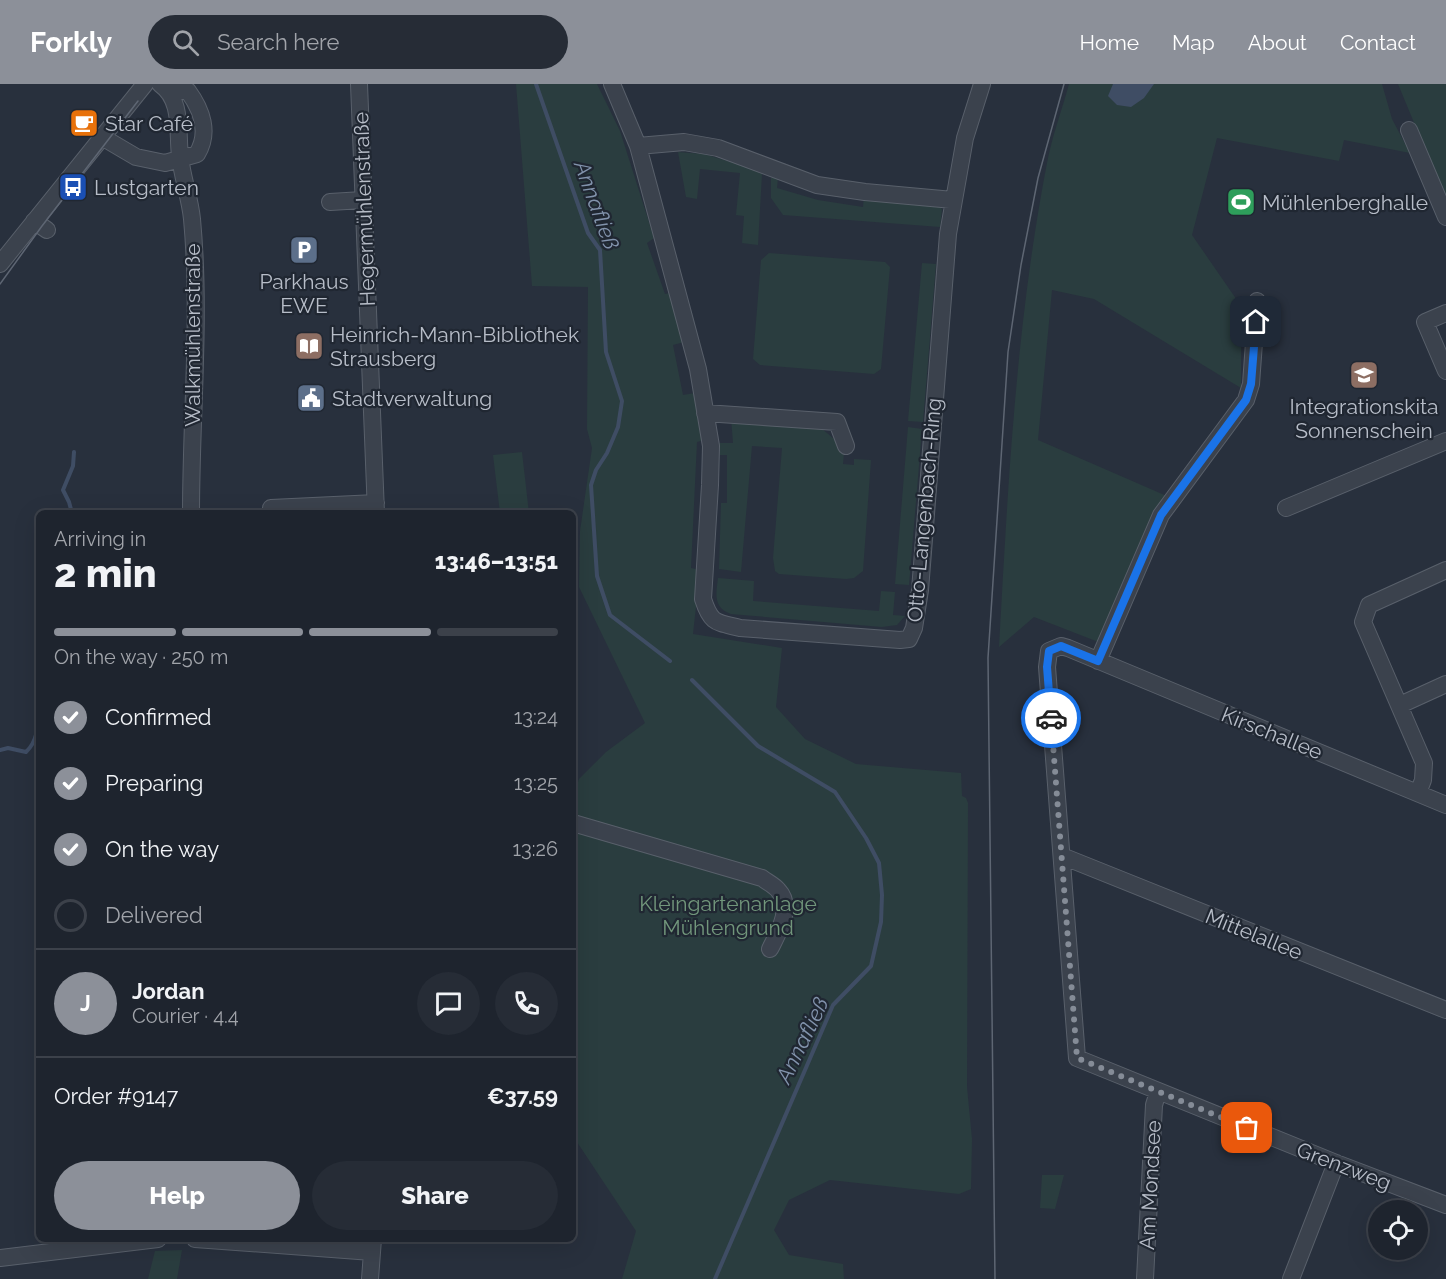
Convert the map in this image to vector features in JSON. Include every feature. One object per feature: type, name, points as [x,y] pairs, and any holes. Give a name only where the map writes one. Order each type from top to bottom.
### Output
[{"type":"street","points":[[0,264],[40,225],[102,137],[145,84]]},
{"type":"street","name":"Hegermühlenstraße","points":[[359,84],[376,508]]},
{"type":"street","name":"Otto-Langenbach-Ring","points":[[612,84],[638,146],[698,369],[711,446],[703,599],[708,616],[719,623],[740,628],[880,639],[909,639],[914,628],[920,590],[948,234],[953,200]]},
{"type":"street","points":[[638,146],[684,142],[718,148],[817,185],[953,200],[965,138],[982,84]]},
{"type":"street","points":[[102,137],[136,157],[165,163],[197,154],[203,144],[203,122],[199,105],[188,91],[164,86]]},
{"type":"street","name":"Walkmühlenstraße","points":[[164,86],[176,109],[180,159],[188,190],[193,239],[195,346],[191,510]]},
{"type":"street","points":[[1409,130],[1446,218]]},
{"type":"street","points":[[330,197],[363,195]]},
{"type":"street","points":[[1098,661],[1161,515],[1246,400],[1251,384],[1257,301]]},
{"type":"street","points":[[1446,313],[1425,322],[1446,371]]},
{"type":"street","points":[[705,413],[837,422],[846,446]]},
{"type":"street","points":[[1286,508],[1446,441]]},
{"type":"street","points":[[271,508],[376,508]]},
{"type":"street","points":[[1418,793],[1423,780],[1424,763],[1363,622],[1369,605],[1446,570]]},
{"type":"street","name":"Kirschallee","points":[[1062,856],[1047,667],[1049,651],[1061,646],[1446,805]]},
{"type":"street","points":[[1400,705],[1446,684]]},
{"type":"street","points":[[576,824],[762,878],[780,891],[784,903],[784,919],[770,949]]},
{"type":"street","name":"Mittelallee","points":[[1062,856],[1446,1010]]},
{"type":"street","name":"Grenzweg","points":[[1062,856],[1068,963],[1077,1058],[1446,1205]]},
{"type":"street","name":"Am Mondsee","points":[[1145,1279],[1154,1105],[1158,1092]]},
{"type":"street","points":[[1291,1279],[1336,1163]]},
{"type":"street","points":[[0,1258],[133,1242]]},
{"type":"street","points":[[284,1242],[372,1245],[370,1279]]},
{"type":"green space","name":"Kleingartenanlage Mühlengrund","points":[[516,84],[597,84],[620,131],[654,238],[647,243],[665,294],[671,293],[684,342],[673,345],[683,395],[695,393],[704,440],[697,442],[691,568],[700,570],[693,634],[782,648],[776,707],[805,739],[856,764],[961,773],[962,796],[968,803],[967,1087],[972,1139],[971,1189],[959,1194],[830,1180],[789,1200],[774,1230],[789,1255],[843,1264],[844,1279],[622,1279],[636,1231],[576,1141],[576,788],[579,779],[606,752],[645,723],[579,587],[580,531],[592,448],[587,429],[588,287],[532,286]]},
{"type":"green space","points":[[1069,84],[1382,84],[1392,119],[1410,153],[1344,140],[1339,161],[1217,138],[1192,235],[1241,306],[1241,388],[1094,299],[1052,290],[1038,440],[1169,497],[1101,643],[1034,617],[999,647],[1010,465],[1028,283],[1047,163]]},
{"type":"green space","points":[[1398,84],[1446,84],[1446,198],[1444,195]]},
{"type":"green space","points":[[678,152],[704,154],[757,170],[762,174],[758,245],[742,243],[744,216],[736,215],[740,173],[700,169],[697,199],[686,197]]},
{"type":"green space","points":[[776,176],[778,178],[777,188],[818,200],[863,207],[864,196],[939,206],[942,209],[940,227],[783,215],[771,198],[771,178]]},
{"type":"green space","points":[[769,253],[885,262],[890,267],[881,369],[874,374],[760,365],[753,359],[761,260]]},
{"type":"green space","points":[[922,263],[936,264],[923,422],[908,421]]},
{"type":"green space","points":[[731,418],[816,424],[839,443],[841,453],[844,453],[843,464],[854,465],[854,459],[871,460],[863,571],[854,578],[846,579],[779,574],[775,571],[773,558],[782,448],[752,446],[741,572],[719,569],[721,503],[727,503],[727,455],[720,455],[718,443],[733,443]]},
{"type":"green space","points":[[908,427],[922,429],[909,585],[895,584]]},
{"type":"green space","points":[[522,452],[529,510],[500,510],[493,455]]},
{"type":"green space","points":[[718,578],[754,581],[753,601],[879,611],[881,591],[895,592],[893,615],[905,616],[897,625],[882,627],[731,614],[718,604],[716,595]]},
{"type":"green space","points":[[1042,1175],[1064,1175],[1055,1209],[1040,1208]]},
{"type":"green space","points":[[182,1250],[177,1279],[148,1279],[155,1251]]},
{"type":"water","points":[[1113,84],[1154,84],[1144,98],[1131,107],[1117,105],[1108,96]]},
{"type":"waterway","name":"Annafließ","points":[[536,84],[588,233],[600,250],[606,352],[622,401],[618,427],[591,485],[597,576],[610,615],[670,661]]},
{"type":"waterway","points":[[71,510],[63,490],[73,466],[74,452]]},
{"type":"waterway","name":"Annafließ","points":[[692,680],[758,746],[835,792],[866,838],[879,863],[882,895],[881,922],[871,966],[833,1005],[715,1279]]},
{"type":"waterway","points":[[0,750],[8,748],[26,752],[36,733]]},
{"type":"tram line","points":[[995,1279],[988,658],[1008,352],[1021,265],[1038,178],[1064,84]]},
{"type":"tram line","points":[[0,284],[138,101]]},
{"type":"way so far","points":[[1051,718],[1077,1058],[1247,1128]]},
{"type":"place","name":"Star Café","points":[[84,123]]},
{"type":"place","name":"Lustgarten","points":[[73,187]]},
{"type":"place","name":"Mühlenberghalle","points":[[1241,202]]},
{"type":"place","name":"Parkhaus EWE","points":[[304,250]]},
{"type":"place","name":"Heinrich-Mann-Bibliothek Strausberg","points":[[309,346]]},
{"type":"place","name":"Integrationskita Sonnenschein","points":[[1364,375]]},
{"type":"place","name":"Stadtverwaltung","points":[[311,398]]},
{"type":"route","points":[[1051,718],[1047,667],[1049,651],[1061,646],[1098,661],[1161,515],[1246,400],[1251,384],[1256,322]]}]
